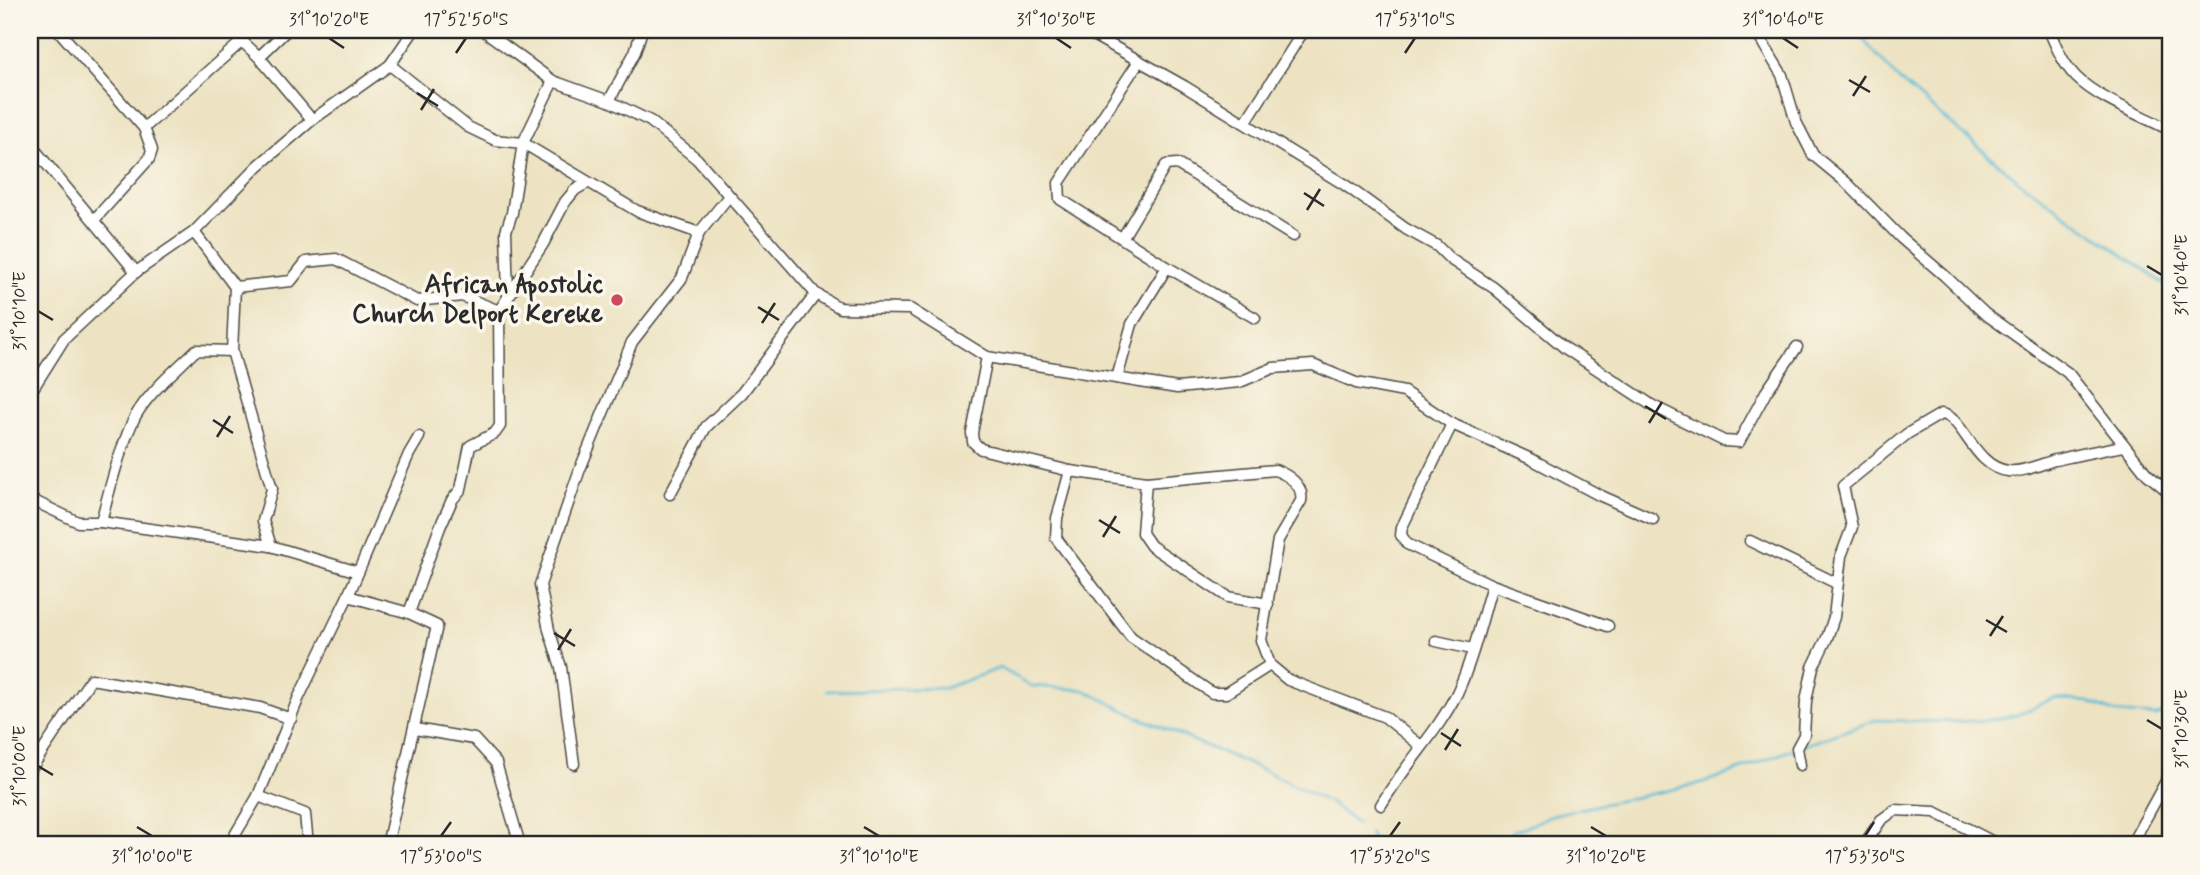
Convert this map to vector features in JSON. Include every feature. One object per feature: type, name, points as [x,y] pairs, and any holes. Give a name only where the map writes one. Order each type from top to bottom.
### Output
[{"type":"street","points":[[58,30],[144,128],[152,150],[149,159],[94,220]]},
{"type":"street","points":[[230,30],[258,57],[312,120]]},
{"type":"street","points":[[258,57],[287,30]]},
{"type":"street","points":[[30,393],[64,339],[136,272],[194,232],[258,166],[312,120],[390,65],[414,30]]},
{"type":"street","points":[[483,30],[553,80],[650,121],[696,159],[816,294],[840,308],[910,309],[987,357],[1177,388],[1240,382],[1273,368],[1313,365],[1356,383],[1404,392],[1452,424],[1531,458],[1599,495],[1653,519]]},
{"type":"street","points":[[609,102],[635,52],[642,30]]},
{"type":"street","points":[[1086,30],[1345,185],[1406,229],[1437,246],[1450,259],[1494,288],[1565,348],[1653,406],[1724,441],[1739,442],[1766,392],[1797,347]]},
{"type":"street","points":[[1755,30],[1783,75],[1796,122],[1813,155],[1847,183],[1901,238],[1984,313],[2068,373],[2147,474],[2170,493]]},
{"type":"street","points":[[2049,30],[2058,52],[2075,76],[2092,90],[2170,130]]},
{"type":"street","points":[[1245,123],[1299,32]]},
{"type":"street","points":[[144,128],[241,42]]},
{"type":"street","points":[[1139,61],[1059,183],[1060,200],[1255,318]]},
{"type":"street","points":[[390,65],[468,127],[495,140],[523,144],[637,211],[699,233]]},
{"type":"street","points":[[508,295],[506,231],[512,213],[523,144],[553,80]]},
{"type":"street","points":[[30,144],[136,272]]},
{"type":"street","points":[[1123,237],[1159,174],[1166,166],[1177,163],[1293,236]]},
{"type":"street","points":[[409,613],[440,527],[452,500],[461,489],[470,446],[495,433],[500,426],[499,311],[544,244],[565,202],[575,190],[587,183]]},
{"type":"street","points":[[574,764],[561,667],[549,630],[540,585],[580,469],[632,342],[682,278],[699,233],[729,196]]},
{"type":"street","points":[[194,232],[235,287],[232,351],[272,489],[263,520],[271,546]]},
{"type":"street","points":[[235,287],[291,281],[306,262],[336,259],[417,301],[462,296],[499,311]]},
{"type":"street","points":[[1117,378],[1132,324],[1167,267]]},
{"type":"street","points":[[670,494],[706,427],[742,393],[816,294]]},
{"type":"street","points":[[101,522],[117,459],[132,423],[146,402],[196,350],[232,351]]},
{"type":"street","points":[[987,357],[972,433],[973,442],[981,449],[1070,471],[1146,482],[1275,470],[1283,473],[1298,486],[1303,496],[1278,540],[1261,640],[1270,664],[1288,680],[1385,718],[1421,747]]},
{"type":"street","points":[[1800,765],[1797,748],[1804,735],[1806,701],[1813,667],[1834,617],[1841,556],[1852,527],[1843,486],[1907,434],[1941,414],[1952,418],[1978,454],[1997,468],[2010,471],[2124,446]]},
{"type":"street","points":[[1452,424],[1402,527],[1401,535],[1407,544],[1492,585],[1608,626]]},
{"type":"street","points":[[229,845],[258,796],[299,697],[348,596],[409,454],[419,437]]},
{"type":"street","points":[[1070,471],[1057,518],[1056,538],[1132,637],[1212,693],[1226,692],[1270,664]]},
{"type":"street","points":[[1146,482],[1142,533],[1151,546],[1228,597],[1268,604]]},
{"type":"street","points":[[30,499],[78,522],[101,522],[271,546],[358,572]]},
{"type":"street","points":[[1750,541],[1836,583]]},
{"type":"street","points":[[1381,805],[1457,693],[1492,585]]},
{"type":"street","points":[[348,596],[409,613],[437,626],[387,845]]},
{"type":"street","points":[[1436,641],[1472,649]]},
{"type":"street","points":[[30,770],[91,679],[260,708],[291,719]]},
{"type":"street","points":[[415,729],[474,739],[496,763],[520,845]]},
{"type":"street","points":[[2131,845],[2170,774]]},
{"type":"street","points":[[258,796],[305,814],[308,845]]},
{"type":"street","points":[[1864,845],[1881,820],[1895,810],[1935,811],[1998,845]]},
{"type":"waterway","points":[[1858,30],[1859,35],[1901,82],[2019,181],[2170,288]]},
{"type":"waterway","points":[[826,691],[945,688],[1000,668],[1032,686],[1084,690],[1138,717],[1263,770],[1330,803],[1357,824]]},
{"type":"waterway","points":[[1802,746],[1876,720],[1989,720],[2017,715],[2054,698],[2089,702],[2116,713],[2155,716],[2170,712]]},
{"type":"waterway","points":[[1501,845],[1512,831],[1551,815],[1694,785],[1796,748]]},
{"type":"waterway","points":[[1369,833],[1376,845]]},
{"type":"place","name":"African Apostolic Church Delport Kereke","points":[[617,300]]}]
